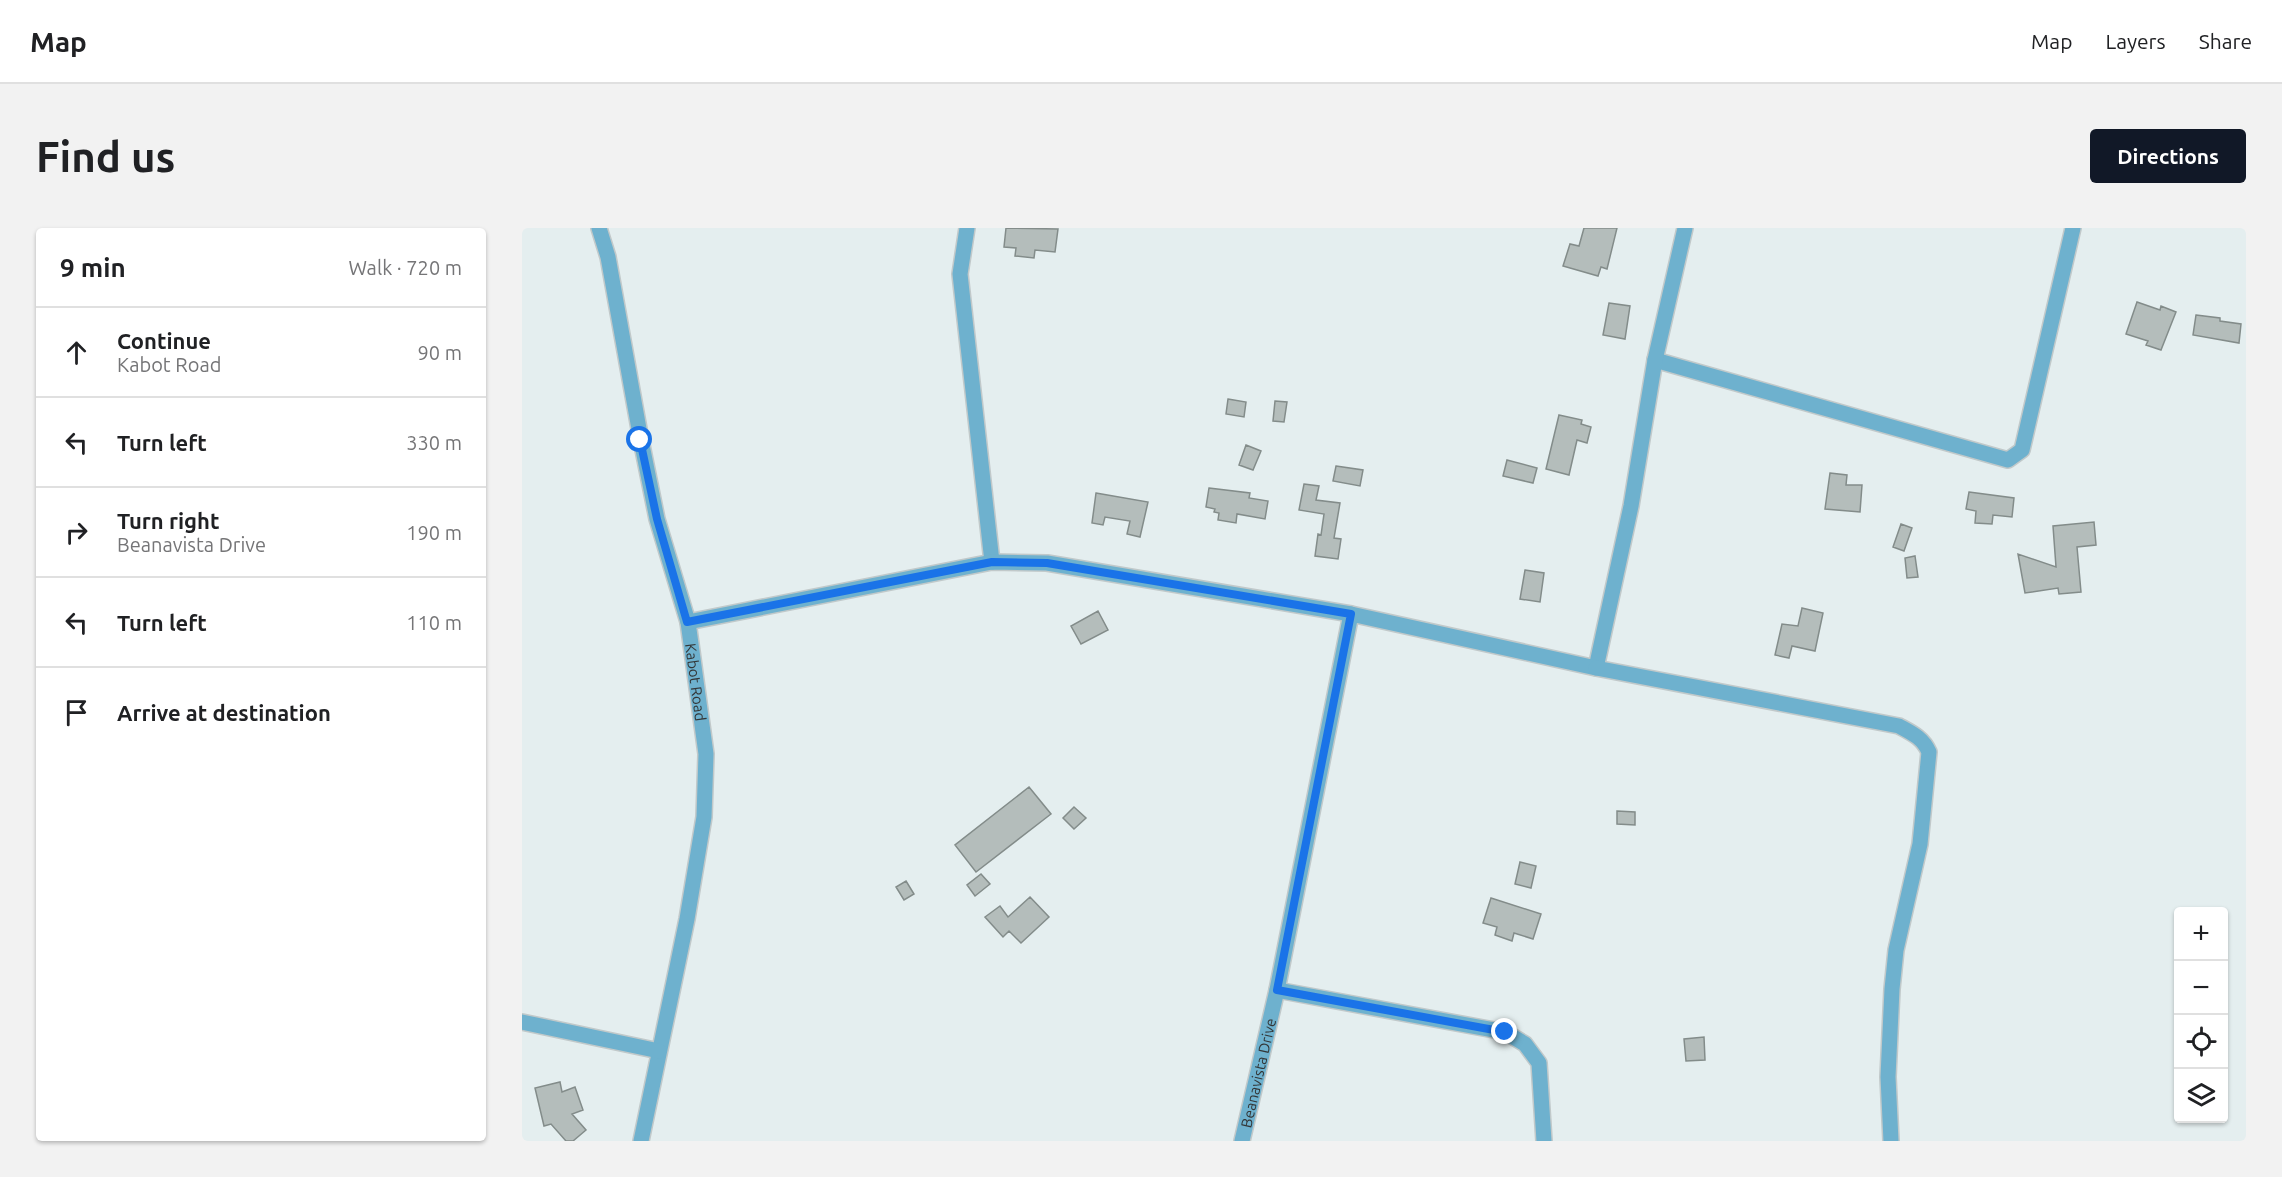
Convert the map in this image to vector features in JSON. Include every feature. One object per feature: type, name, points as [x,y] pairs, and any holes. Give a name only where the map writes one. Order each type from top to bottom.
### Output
[{"type":"street","name":"Kabot Road","points":[[599,228],[608,257],[640,440],[657,519],[687,622],[706,754],[704,817],[687,919],[641,1141]]},
{"type":"street","points":[[967,228],[960,274],[992,562]]},
{"type":"street","points":[[1596,668],[1631,506],[1655,360],[1685,228]]},
{"type":"street","points":[[1655,360],[2008,460],[2022,450],[2073,228]]},
{"type":"street","points":[[687,622],[992,562],[1047,563],[1351,614],[1596,668],[1899,726],[1922,739],[1929,752],[1920,844],[1896,950],[1892,989],[1888,1077],[1891,1141]]},
{"type":"street","name":"Beanavista Drive","points":[[1242,1141],[1277,990],[1351,614]]},
{"type":"street","points":[[1277,990],[1505,1032],[1525,1044],[1539,1063],[1544,1141]]},
{"type":"street","points":[[522,1022],[659,1051]]},
{"type":"building","points":[[1006,228],[1058,229],[1055,252],[1035,250],[1034,258],[1015,256],[1016,248],[1004,247]]},
{"type":"building","points":[[1584,228],[1617,228],[1607,269],[1601,267],[1598,276],[1563,266],[1570,244],[1579,246]]},
{"type":"building","points":[[2137,302],[2160,310],[2161,306],[2176,312],[2161,350],[2146,345],[2148,341],[2126,334]]},
{"type":"building","points":[[1609,303],[1630,306],[1625,339],[1603,335]]},
{"type":"building","points":[[2196,315],[2241,324],[2239,343],[2193,335]]},
{"type":"building","points":[[1228,399],[1246,402],[1244,417],[1226,414]]},
{"type":"building","points":[[1275,401],[1287,402],[1284,422],[1273,421]]},
{"type":"building","points":[[1559,415],[1582,420],[1581,424],[1591,427],[1587,443],[1577,440],[1569,475],[1546,469]]},
{"type":"building","points":[[1246,445],[1261,451],[1253,470],[1239,465]]},
{"type":"building","points":[[1507,460],[1537,468],[1533,483],[1503,476]]},
{"type":"building","points":[[1336,466],[1363,470],[1360,486],[1333,481]]},
{"type":"building","points":[[1830,473],[1847,475],[1846,485],[1862,485],[1860,512],[1825,509]]},
{"type":"building","points":[[1304,484],[1319,486],[1316,500],[1340,503],[1334,538],[1341,539],[1338,559],[1315,556],[1324,514],[1299,510]]},
{"type":"building","points":[[1209,488],[1250,493],[1249,498],[1268,501],[1265,519],[1237,514],[1236,523],[1218,520],[1219,513],[1214,512],[1215,509],[1206,507]]},
{"type":"building","points":[[1969,492],[2014,498],[2012,517],[1993,515],[1992,524],[1975,523],[1976,511],[1966,509]]},
{"type":"building","points":[[1096,493],[1148,502],[1140,537],[1127,534],[1130,521],[1105,517],[1103,525],[1092,523]]},
{"type":"building","points":[[2094,522],[2096,545],[2077,547],[2081,592],[2059,594],[2058,588],[2025,593],[2018,554],[2056,567],[2053,526]]},
{"type":"building","points":[[1901,524],[1912,528],[1904,551],[1893,547]]},
{"type":"building","points":[[1915,556],[1918,577],[1907,578],[1905,558]]},
{"type":"building","points":[[1525,570],[1544,573],[1540,602],[1520,599]]},
{"type":"building","points":[[1802,608],[1823,613],[1815,651],[1792,646],[1789,658],[1775,655],[1782,624],[1798,626]]},
{"type":"building","points":[[1098,611],[1108,630],[1081,644],[1071,626]]},
{"type":"building","points":[[1029,787],[1051,814],[976,872],[955,845]]},
{"type":"building","points":[[1074,807],[1086,818],[1074,829],[1063,818]]},
{"type":"building","points":[[1617,811],[1635,812],[1635,825],[1617,824]]},
{"type":"building","points":[[1520,862],[1536,866],[1531,888],[1515,884]]},
{"type":"building","points":[[981,874],[990,884],[975,896],[967,885]]},
{"type":"building","points":[[906,881],[914,894],[904,900],[896,887]]},
{"type":"building","points":[[1030,897],[1049,917],[1021,943],[1009,931],[1003,937],[985,917],[1000,906],[1008,917]]},
{"type":"building","points":[[1491,898],[1541,914],[1533,939],[1514,933],[1512,941],[1495,935],[1497,927],[1483,923]]},
{"type":"building","points":[[1704,1037],[1705,1060],[1686,1061],[1684,1039]]},
{"type":"building","points":[[560,1082],[562,1092],[575,1087],[583,1110],[572,1114],[586,1130],[573,1141],[566,1141],[551,1124],[544,1126],[535,1088]]},
{"type":"route","points":[[640,440],[657,519],[687,622],[992,562],[1047,563],[1351,614],[1277,990],[1505,1032]]}]
